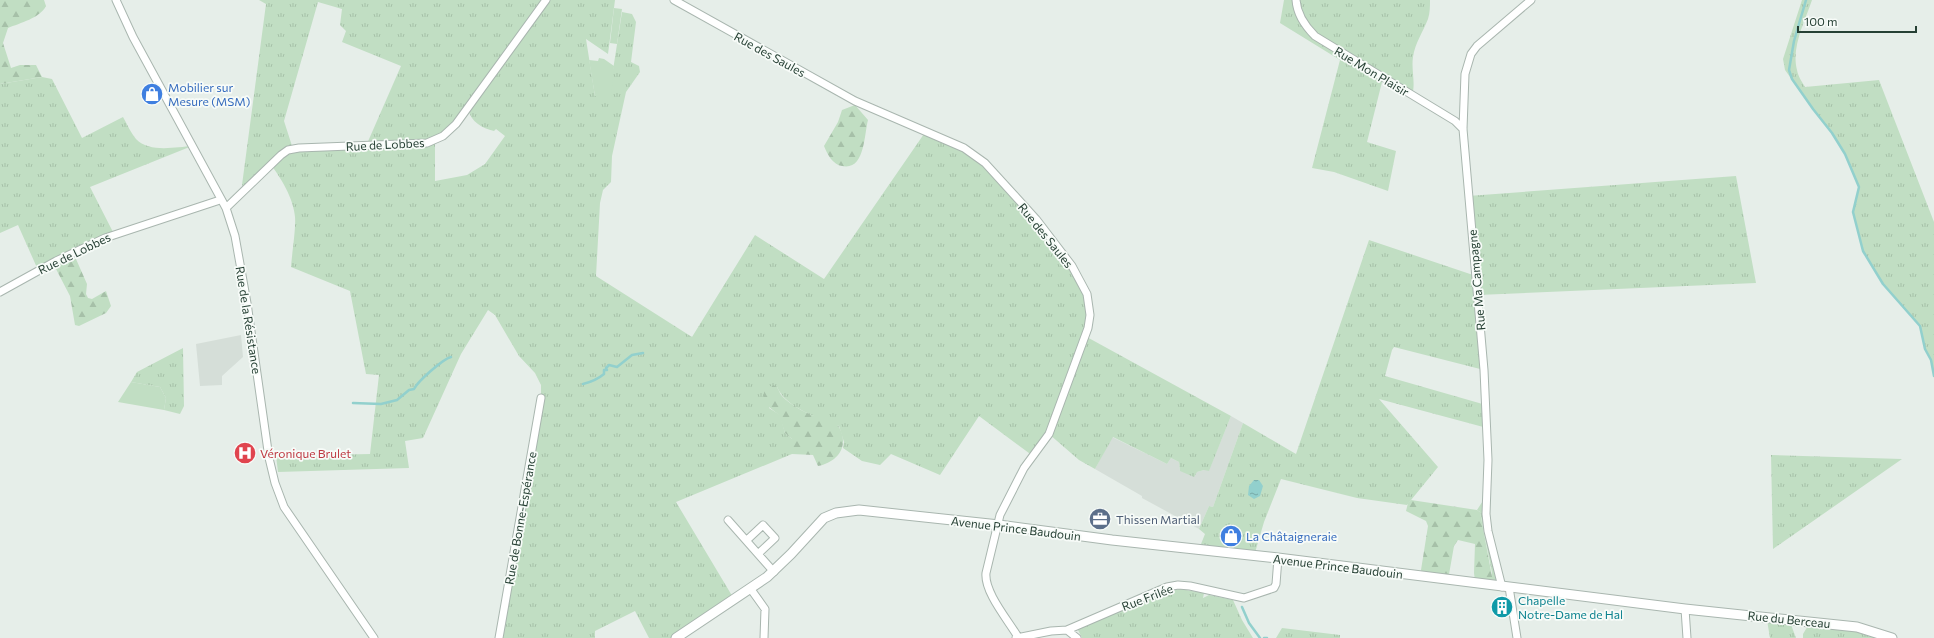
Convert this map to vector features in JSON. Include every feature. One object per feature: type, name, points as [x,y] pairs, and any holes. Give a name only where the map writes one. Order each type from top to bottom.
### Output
[{"type":"street","name":"Rue de la Résistance","points":[[116,0],[131,32],[220,200],[226,208],[235,236],[248,307],[269,458],[275,483],[284,507],[374,638]]},
{"type":"street","name":"Rue de Lobbes","points":[[226,208],[270,164],[288,150],[300,148],[427,143],[443,136],[462,117],[546,0]]},
{"type":"street","name":"Rue des Saules","points":[[674,0],[855,100],[964,148],[985,163],[1036,219],[1072,266],[1082,283],[1090,306],[1088,328],[1049,434],[1024,468],[1000,515],[986,581],[989,590],[1017,637]]},
{"type":"street","name":"Rue Mon Plaisir","points":[[1296,0],[1299,15],[1304,25],[1315,36],[1348,58],[1455,121],[1463,128]]},
{"type":"street","name":"Rue Ma Campagne","points":[[1516,638],[1506,587],[1488,531],[1486,514],[1488,460],[1484,370],[1463,128],[1465,74],[1472,54],[1486,37],[1531,0]]},
{"type":"street","name":"Rue de Lobbes","points":[[0,292],[56,261],[105,238],[220,200]]},
{"type":"street","name":"Rue de Bonne-Espérance","points":[[500,638],[541,398]]},
{"type":"street","name":"Avenue Prince Baudouin","points":[[676,638],[774,572],[819,522],[836,513],[869,510],[1112,540],[1278,558],[1685,609]]},
{"type":"street","points":[[728,520],[759,553],[774,572]]},
{"type":"street","points":[[747,540],[763,525],[775,538],[759,553]]},
{"type":"street","name":"Rue Frilée","points":[[1017,637],[1051,631],[1067,630],[1167,587],[1184,586],[1244,598],[1260,594],[1274,588],[1276,584],[1278,558]]},
{"type":"street","points":[[750,588],[765,610],[764,638]]},
{"type":"street","points":[[1685,609],[1687,638]]},
{"type":"street","name":"Rue du Berceau","points":[[1685,609],[1857,626],[1873,630],[1892,638]]},
{"type":"street","points":[[1067,630],[1077,638]]},
{"type":"shaded area","points":[[241,335],[243,357],[222,376],[222,385],[200,386],[196,344]]},
{"type":"shaded area","points":[[1231,416],[1243,423],[1213,507],[1209,506],[1199,529],[1142,498],[1142,496],[1095,469],[1112,437],[1167,464],[1171,458],[1179,462],[1180,471],[1197,472],[1209,470]]},
{"type":"green space","points":[[0,0],[44,0],[46,6],[39,14],[29,20],[8,28],[3,43],[11,68],[20,65],[36,65],[42,77],[0,84]]},
{"type":"green space","points":[[259,0],[615,0],[608,54],[586,39],[595,96],[613,70],[622,12],[632,14],[636,22],[631,62],[639,66],[640,72],[626,92],[612,156],[611,182],[603,190],[600,203],[596,276],[692,337],[755,235],[824,279],[926,131],[985,163],[1072,266],[1090,305],[1085,336],[1231,416],[1209,471],[1204,470],[1197,472],[1194,477],[1180,471],[1179,462],[1171,458],[1167,464],[1113,437],[1095,469],[1079,460],[1049,434],[1033,456],[979,416],[940,475],[891,454],[880,465],[862,461],[843,448],[844,442],[839,426],[795,407],[782,395],[777,387],[769,408],[780,415],[785,433],[792,439],[792,454],[676,502],[734,599],[676,638],[649,638],[635,611],[595,631],[595,638],[499,638],[541,398],[541,385],[535,373],[519,356],[495,315],[488,310],[461,354],[423,438],[405,441],[409,468],[278,472],[276,456],[370,454],[379,375],[366,374],[350,291],[291,267],[295,228],[294,210],[286,189],[274,169],[270,164],[245,188],[242,185],[266,4]],"holes":[[[318,2],[342,9],[340,25],[346,31],[342,42],[401,66],[366,146],[293,149],[284,121]],[[468,109],[469,114],[478,124],[494,131],[496,129],[505,136],[485,164],[467,175],[435,181],[435,140]]]},
{"type":"green space","points":[[1284,0],[1430,0],[1430,12],[1428,19],[1417,42],[1413,57],[1414,86],[1412,95],[1383,78],[1367,142],[1396,151],[1388,191],[1334,172],[1312,168],[1340,60],[1280,23]]},
{"type":"green space","points":[[1802,0],[1812,0],[1797,43],[1796,61],[1799,77],[1805,87],[1879,80],[1934,222],[1934,376],[1931,360],[1925,349],[1920,326],[1883,284],[1863,251],[1853,212],[1859,187],[1845,154],[1832,133],[1785,70],[1783,59]]},
{"type":"green space","points":[[614,8],[622,9],[617,44],[610,43]]},
{"type":"green space","points":[[599,58],[604,59],[614,66],[611,96],[595,96],[589,60],[598,61]]},
{"type":"green space","points":[[42,77],[52,79],[82,138],[123,117],[136,139],[148,146],[155,148],[171,148],[192,146],[90,187],[114,234],[38,270],[18,225],[0,233],[0,84]]},
{"type":"green space","points":[[855,105],[868,120],[864,142],[859,158],[855,163],[850,166],[842,166],[833,161],[824,146],[838,122],[842,110]]},
{"type":"green space","points":[[1736,176],[1756,283],[1478,295],[1484,370],[1394,347],[1392,350],[1385,376],[1486,405],[1487,428],[1379,399],[1438,467],[1407,505],[1357,498],[1281,479],[1264,522],[1254,556],[1199,549],[1205,534],[1199,529],[1209,506],[1213,507],[1243,423],[1296,454],[1369,240],[1476,276],[1468,196]]},
{"type":"green space","points":[[71,258],[76,259],[87,284],[86,294],[88,298],[92,299],[106,291],[111,306],[106,313],[79,326],[75,325],[70,296],[56,269],[57,265]]},
{"type":"green space","points":[[183,348],[184,406],[180,414],[164,410],[166,398],[160,387],[131,382],[137,372]]},
{"type":"green space","points":[[131,382],[160,387],[166,398],[164,410],[118,402]]},
{"type":"green space","points":[[773,385],[777,387],[781,395],[786,400],[797,407],[816,416],[827,417],[838,426],[842,434],[843,441],[840,452],[836,457],[825,464],[818,466],[813,455],[792,454],[792,439],[785,433],[779,415],[764,403],[765,390]]},
{"type":"green space","points":[[1771,455],[1902,459],[1773,549]]},
{"type":"green space","points":[[1486,496],[1486,514],[1502,587],[1491,585],[1492,573],[1480,512],[1477,510]]},
{"type":"green space","points":[[1411,500],[1477,510],[1480,512],[1493,582],[1475,581],[1475,544],[1458,540],[1454,546],[1448,580],[1424,577],[1421,570],[1428,526],[1426,521],[1406,511],[1408,503]]},
{"type":"green space","points":[[1180,589],[1204,593],[1203,598],[1209,595],[1233,600],[1242,620],[1253,638],[1082,638],[1078,630],[1083,625],[1165,591]]},
{"type":"green space","points":[[1767,620],[1790,622],[1796,638],[1770,638]]},
{"type":"green space","points":[[1809,624],[1856,632],[1877,638],[1803,638],[1803,634]]},
{"type":"green space","points":[[1282,628],[1340,635],[1340,638],[1276,638]]},
{"type":"water","points":[[1254,480],[1259,480],[1263,486],[1260,496],[1254,499],[1248,495],[1249,486]]},
{"type":"waterway","points":[[1806,0],[1794,41],[1789,70],[1792,79],[1832,133],[1845,154],[1859,187],[1853,212],[1863,251],[1883,284],[1920,326],[1925,349],[1931,360],[1934,376]]},
{"type":"waterway","points":[[583,384],[602,376],[604,374],[604,370],[607,370],[606,368],[609,365],[617,367],[632,355],[643,353]]},
{"type":"waterway","points":[[353,403],[381,404],[397,400],[409,390],[414,389],[416,385],[431,371],[451,357]]},
{"type":"waterway","points":[[1242,607],[1249,623],[1260,638]]},
{"type":"place","name":"Mobilier sur Mesure (MSM)","points":[[152,94]]},
{"type":"place","name":"Véronique Brulet","points":[[245,453]]},
{"type":"place","name":"Thissen Martial","points":[[1100,519]]},
{"type":"place","name":"La Châtaigneraie","points":[[1231,536]]},
{"type":"place","name":"Chapelle Notre-Dame de Hal","points":[[1502,607]]}]
